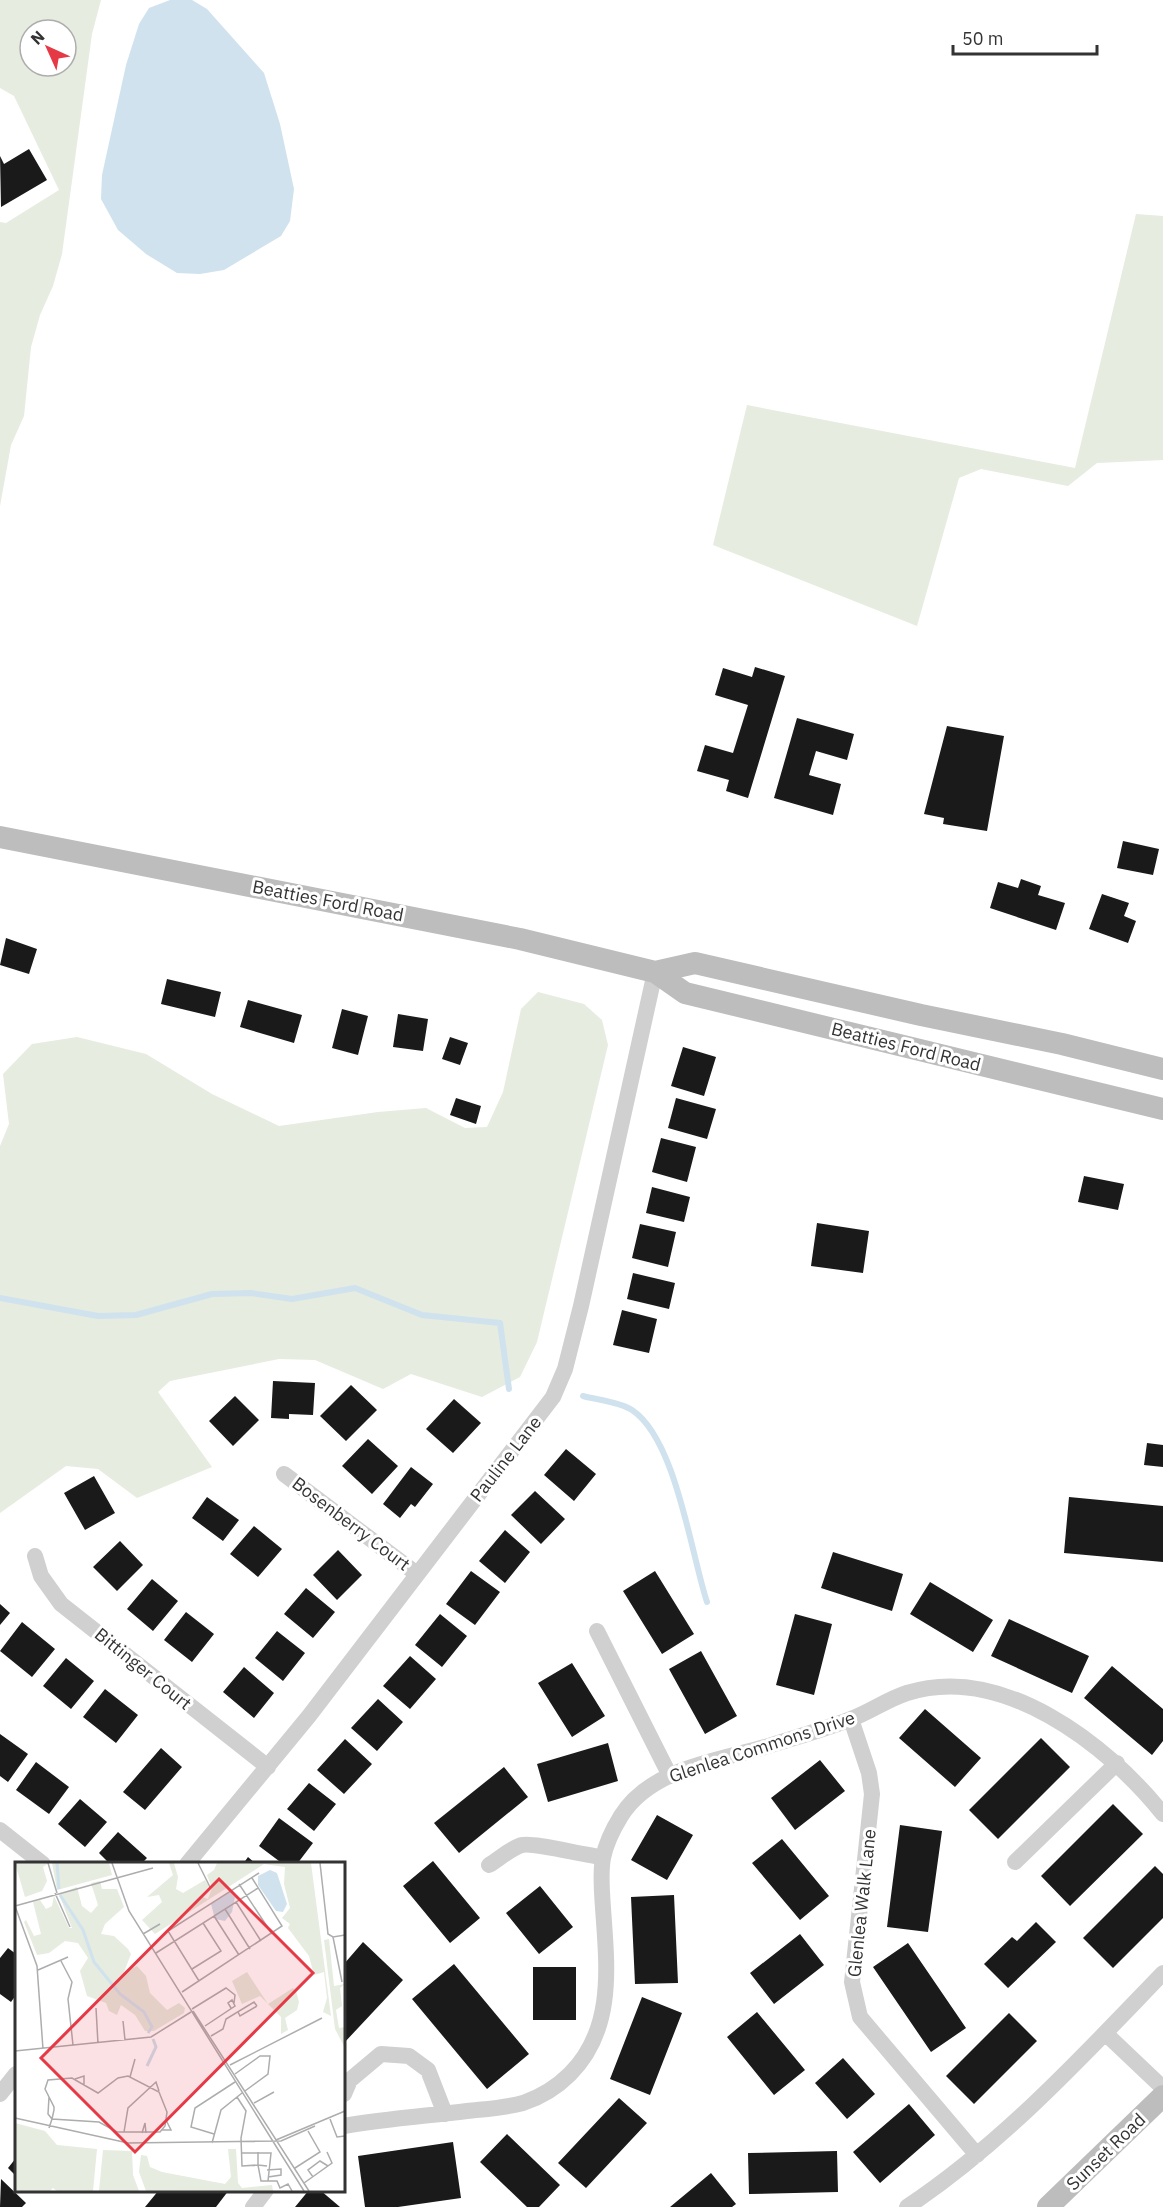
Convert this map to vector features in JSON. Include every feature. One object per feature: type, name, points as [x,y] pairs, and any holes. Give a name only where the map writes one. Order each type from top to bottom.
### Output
[{"type":"main road","name":"Beatties Ford Road","points":[[0,837],[467,927],[655,972],[685,993],[1163,1109]]},
{"type":"main road","name":"Beatties Ford Road","points":[[655,972],[695,963],[921,1015],[1062,1044],[1163,1069]]},
{"type":"main road","name":"Sunset Road","points":[[1048,2207],[1163,2096]]},
{"type":"street","name":"Pauline Lane","points":[[189,1862],[268,1767],[554,1397],[565,1369],[655,972]]},
{"type":"street","name":"Bosenberry Court","points":[[284,1474],[417,1574]]},
{"type":"street","name":"Bittinger Court","points":[[35,1556],[41,1576],[61,1604],[268,1767]]},
{"type":"street","points":[[597,1630],[670,1776]]},
{"type":"street","name":"Glenlea Commons Drive","points":[[345,2126],[503,2107],[541,2095],[572,2072],[588,2051],[599,2029],[607,1982],[603,1857],[611,1835],[629,1806],[656,1782],[670,1776],[851,1719],[907,1693],[948,1686],[987,1692],[1018,1701],[1059,1721],[1117,1763],[1163,1814]]},
{"type":"street","name":"Glenlea Walk Lane","points":[[851,1719],[869,1773],[872,1794],[852,1982],[855,2001],[860,2017],[977,2155]]},
{"type":"street","points":[[1015,1862],[1117,1763]]},
{"type":"street","points":[[0,1830],[42,1862]]},
{"type":"street","points":[[489,1865],[521,1845],[603,1857]]},
{"type":"street","points":[[907,2207],[977,2155],[1105,2033],[1163,1973]]},
{"type":"street","points":[[1105,2033],[1163,2088]]},
{"type":"street","points":[[345,2092],[350,2080],[381,2054],[409,2056],[428,2070],[445,2114]]},
{"type":"street","points":[[0,2094],[15,2074]]},
{"type":"street","points":[[253,2207],[264,2192]]},
{"type":"shaded area","points":[[0,0],[101,0],[92,34],[62,254],[31,347],[24,416],[11,445],[0,506],[0,222],[6,223],[59,190],[14,96],[0,88]]},
{"type":"shaded area","points":[[1136,214],[1163,216],[1163,460],[1097,463],[1068,486],[981,469],[959,478],[917,626],[713,545],[747,405],[1075,468]]},
{"type":"shaded area","points":[[538,992],[584,1004],[602,1020],[608,1045],[537,1342],[520,1377],[482,1397],[411,1374],[383,1389],[315,1360],[279,1359],[170,1381],[158,1392],[212,1467],[137,1498],[98,1469],[66,1466],[0,1513],[0,1146],[9,1124],[3,1074],[32,1044],[77,1037],[146,1054],[212,1094],[279,1126],[378,1112],[426,1108],[465,1128],[487,1127],[503,1092],[521,1009]]},
{"type":"water","points":[[170,0],[192,0],[207,9],[264,73],[280,124],[294,189],[290,221],[281,236],[224,270],[200,274],[177,273],[146,254],[118,230],[101,199],[102,175],[126,65],[139,24],[149,8]]},
{"type":"building","points":[[29,149],[47,180],[1,207],[0,156],[4,164]]},
{"type":"building","points":[[755,667],[785,676],[748,798],[726,791],[729,780],[697,771],[705,745],[733,753],[748,705],[715,695],[723,668],[752,677]]},
{"type":"building","points":[[797,718],[854,734],[847,760],[816,751],[809,775],[841,784],[833,815],[774,798]]},
{"type":"building","points":[[947,726],[1004,736],[987,831],[943,824],[944,818],[924,814]]},
{"type":"building","points":[[1123,841],[1159,849],[1153,875],[1117,868]]},
{"type":"building","points":[[1021,879],[1041,886],[1038,895],[1065,903],[1056,930],[990,908],[998,882],[1018,888]]},
{"type":"building","points":[[1102,894],[1129,903],[1124,916],[1136,921],[1128,943],[1089,929]]},
{"type":"building","points":[[6,938],[37,949],[29,974],[0,965]]},
{"type":"building","points":[[167,979],[221,992],[215,1017],[161,1004]]},
{"type":"building","points":[[248,1000],[302,1015],[294,1043],[240,1027]]},
{"type":"building","points":[[342,1009],[368,1016],[358,1055],[332,1048]]},
{"type":"building","points":[[398,1014],[428,1019],[423,1051],[393,1047]]},
{"type":"building","points":[[450,1037],[468,1043],[460,1065],[442,1059]]},
{"type":"building","points":[[683,1047],[716,1057],[704,1096],[671,1086]]},
{"type":"building","points":[[456,1098],[481,1106],[476,1124],[450,1115]]},
{"type":"building","points":[[676,1098],[716,1109],[707,1139],[668,1128]]},
{"type":"building","points":[[661,1138],[696,1147],[687,1182],[652,1172]]},
{"type":"building","points":[[1084,1176],[1124,1184],[1118,1210],[1078,1202]]},
{"type":"building","points":[[652,1187],[690,1197],[684,1222],[646,1213]]},
{"type":"building","points":[[817,1223],[869,1231],[863,1273],[811,1266]]},
{"type":"building","points":[[640,1224],[676,1232],[668,1267],[632,1258]]},
{"type":"building","points":[[633,1273],[675,1283],[669,1309],[627,1299]]},
{"type":"building","points":[[622,1310],[657,1319],[649,1353],[613,1345]]},
{"type":"building","points":[[273,1381],[315,1383],[313,1415],[289,1414],[289,1419],[271,1418]]},
{"type":"building","points":[[351,1385],[377,1410],[346,1441],[320,1416]]},
{"type":"building","points":[[235,1396],[259,1420],[233,1446],[209,1421]]},
{"type":"building","points":[[454,1399],[481,1423],[453,1453],[426,1429]]},
{"type":"building","points":[[368,1439],[398,1466],[372,1494],[342,1466]]},
{"type":"building","points":[[1147,1443],[1163,1445],[1163,1467],[1144,1465]]},
{"type":"building","points":[[566,1449],[596,1474],[574,1501],[544,1475]]},
{"type":"building","points":[[411,1467],[433,1484],[415,1507],[411,1504],[400,1518],[383,1504]]},
{"type":"building","points":[[94,1476],[115,1513],[85,1530],[64,1493]]},
{"type":"building","points":[[535,1491],[565,1519],[541,1544],[511,1515]]},
{"type":"building","points":[[207,1497],[239,1520],[223,1541],[192,1518]]},
{"type":"building","points":[[1069,1497],[1163,1506],[1163,1562],[1064,1553]]},
{"type":"building","points":[[254,1526],[282,1549],[258,1577],[230,1554]]},
{"type":"building","points":[[505,1530],[530,1552],[505,1583],[479,1561]]},
{"type":"building","points":[[120,1541],[143,1565],[117,1591],[93,1567]]},
{"type":"building","points":[[338,1550],[362,1575],[337,1600],[313,1575]]},
{"type":"building","points":[[833,1552],[903,1574],[892,1611],[821,1588]]},
{"type":"building","points":[[471,1571],[500,1592],[475,1625],[446,1604]]},
{"type":"building","points":[[655,1571],[694,1634],[662,1654],[623,1591]]},
{"type":"building","points":[[152,1579],[178,1601],[153,1631],[127,1609]]},
{"type":"building","points":[[930,1582],[993,1620],[973,1652],[910,1614]]},
{"type":"building","points":[[306,1588],[335,1612],[313,1638],[284,1614]]},
{"type":"building","points":[[0,1604],[10,1613],[0,1625]]},
{"type":"building","points":[[186,1612],[214,1634],[192,1662],[164,1640]]},
{"type":"building","points":[[440,1614],[467,1636],[442,1667],[415,1645]]},
{"type":"building","points":[[795,1614],[832,1624],[814,1695],[776,1685]]},
{"type":"building","points":[[1009,1619],[1089,1656],[1072,1693],[991,1656]]},
{"type":"building","points":[[22,1622],[55,1649],[32,1677],[0,1651]]},
{"type":"building","points":[[277,1631],[305,1653],[283,1681],[255,1658]]},
{"type":"building","points":[[701,1651],[737,1716],[705,1734],[669,1669]]},
{"type":"building","points":[[410,1656],[436,1679],[410,1709],[383,1686]]},
{"type":"building","points":[[66,1658],[94,1681],[71,1709],[43,1686]]},
{"type":"building","points":[[572,1663],[605,1716],[572,1737],[538,1683]]},
{"type":"building","points":[[1112,1666],[1163,1709],[1163,1741],[1152,1755],[1084,1698]]},
{"type":"building","points":[[244,1667],[274,1693],[254,1718],[223,1692]]},
{"type":"building","points":[[105,1689],[138,1715],[116,1743],[83,1717]]},
{"type":"building","points":[[378,1699],[403,1722],[377,1751],[351,1728]]},
{"type":"building","points":[[925,1709],[981,1758],[955,1787],[899,1738]]},
{"type":"building","points":[[0,1734],[28,1754],[8,1782],[0,1776]]},
{"type":"building","points":[[1041,1738],[1070,1767],[998,1839],[969,1810]]},
{"type":"building","points":[[345,1739],[372,1764],[344,1794],[317,1770]]},
{"type":"building","points":[[608,1743],[618,1781],[548,1802],[537,1764]]},
{"type":"building","points":[[161,1748],[182,1767],[145,1810],[123,1792]]},
{"type":"building","points":[[820,1760],[845,1791],[795,1830],[771,1798]]},
{"type":"building","points":[[36,1762],[69,1787],[49,1814],[16,1790]]},
{"type":"building","points":[[504,1767],[528,1797],[459,1853],[434,1823]]},
{"type":"building","points":[[309,1783],[336,1804],[314,1831],[287,1809]]},
{"type":"building","points":[[80,1799],[107,1822],[85,1847],[58,1824]]},
{"type":"building","points":[[1113,1804],[1143,1834],[1070,1906],[1041,1876]]},
{"type":"building","points":[[657,1815],[693,1835],[667,1880],[631,1860]]},
{"type":"building","points":[[279,1818],[313,1843],[299,1862],[280,1862],[259,1846]]},
{"type":"building","points":[[900,1825],[942,1831],[928,1932],[887,1927]]},
{"type":"building","points":[[118,1832],[147,1858],[143,1862],[108,1862],[99,1853]]},
{"type":"building","points":[[782,1839],[829,1896],[800,1920],[752,1863]]},
{"type":"building","points":[[248,1857],[254,1862],[244,1862]]},
{"type":"building","points":[[433,1861],[480,1918],[450,1943],[403,1886]]},
{"type":"building","points":[[1155,1866],[1163,1874],[1163,1918],[1113,1968],[1083,1938]]},
{"type":"building","points":[[540,1886],[573,1927],[539,1954],[506,1913]]},
{"type":"building","points":[[674,1895],[678,1983],[635,1984],[631,1897]]},
{"type":"building","points":[[1036,1922],[1056,1942],[1008,1988],[984,1964],[1012,1937],[1017,1941]]},
{"type":"building","points":[[800,1934],[824,1965],[774,2004],[750,1973]]},
{"type":"building","points":[[363,1942],[403,1980],[345,2042],[345,1963]]},
{"type":"building","points":[[908,1943],[966,2028],[931,2052],[873,1967]]},
{"type":"building","points":[[8,1948],[15,1953],[15,1996],[11,2002],[0,1994],[0,1958]]},
{"type":"building","points":[[454,1964],[529,2054],[487,2089],[412,1999]]},
{"type":"building","points":[[533,1967],[576,1967],[576,2020],[533,2020]]},
{"type":"building","points":[[642,1997],[682,2013],[650,2095],[610,2079]]},
{"type":"building","points":[[757,2012],[805,2070],[774,2095],[727,2037]]},
{"type":"building","points":[[1009,2013],[1037,2041],[974,2104],[946,2076]]},
{"type":"building","points":[[843,2058],[875,2094],[847,2119],[815,2083]]},
{"type":"building","points":[[619,2098],[647,2123],[586,2188],[558,2163]]},
{"type":"building","points":[[909,2104],[935,2135],[880,2183],[853,2152]]},
{"type":"building","points":[[507,2134],[560,2185],[539,2207],[527,2207],[480,2162]]},
{"type":"building","points":[[453,2142],[461,2198],[398,2207],[365,2207],[358,2156]]},
{"type":"building","points":[[837,2151],[838,2192],[749,2194],[748,2153]]},
{"type":"building","points":[[15,2159],[15,2175],[8,2168]]},
{"type":"building","points":[[711,2173],[736,2204],[732,2207],[670,2207]]},
{"type":"building","points":[[1,2179],[26,2203],[22,2207],[0,2207]]},
{"type":"building","points":[[157,2192],[227,2192],[216,2207],[145,2207]]},
{"type":"building","points":[[307,2192],[322,2192],[340,2207],[295,2207]]},
{"type":"waterway","points":[[0,1298],[98,1316],[136,1315],[212,1294],[251,1293],[292,1299],[355,1288],[422,1315],[500,1323],[509,1389]]},
{"type":"waterway","points":[[583,1396],[615,1403],[632,1410],[647,1425],[660,1445],[680,1499],[707,1602]]}]
